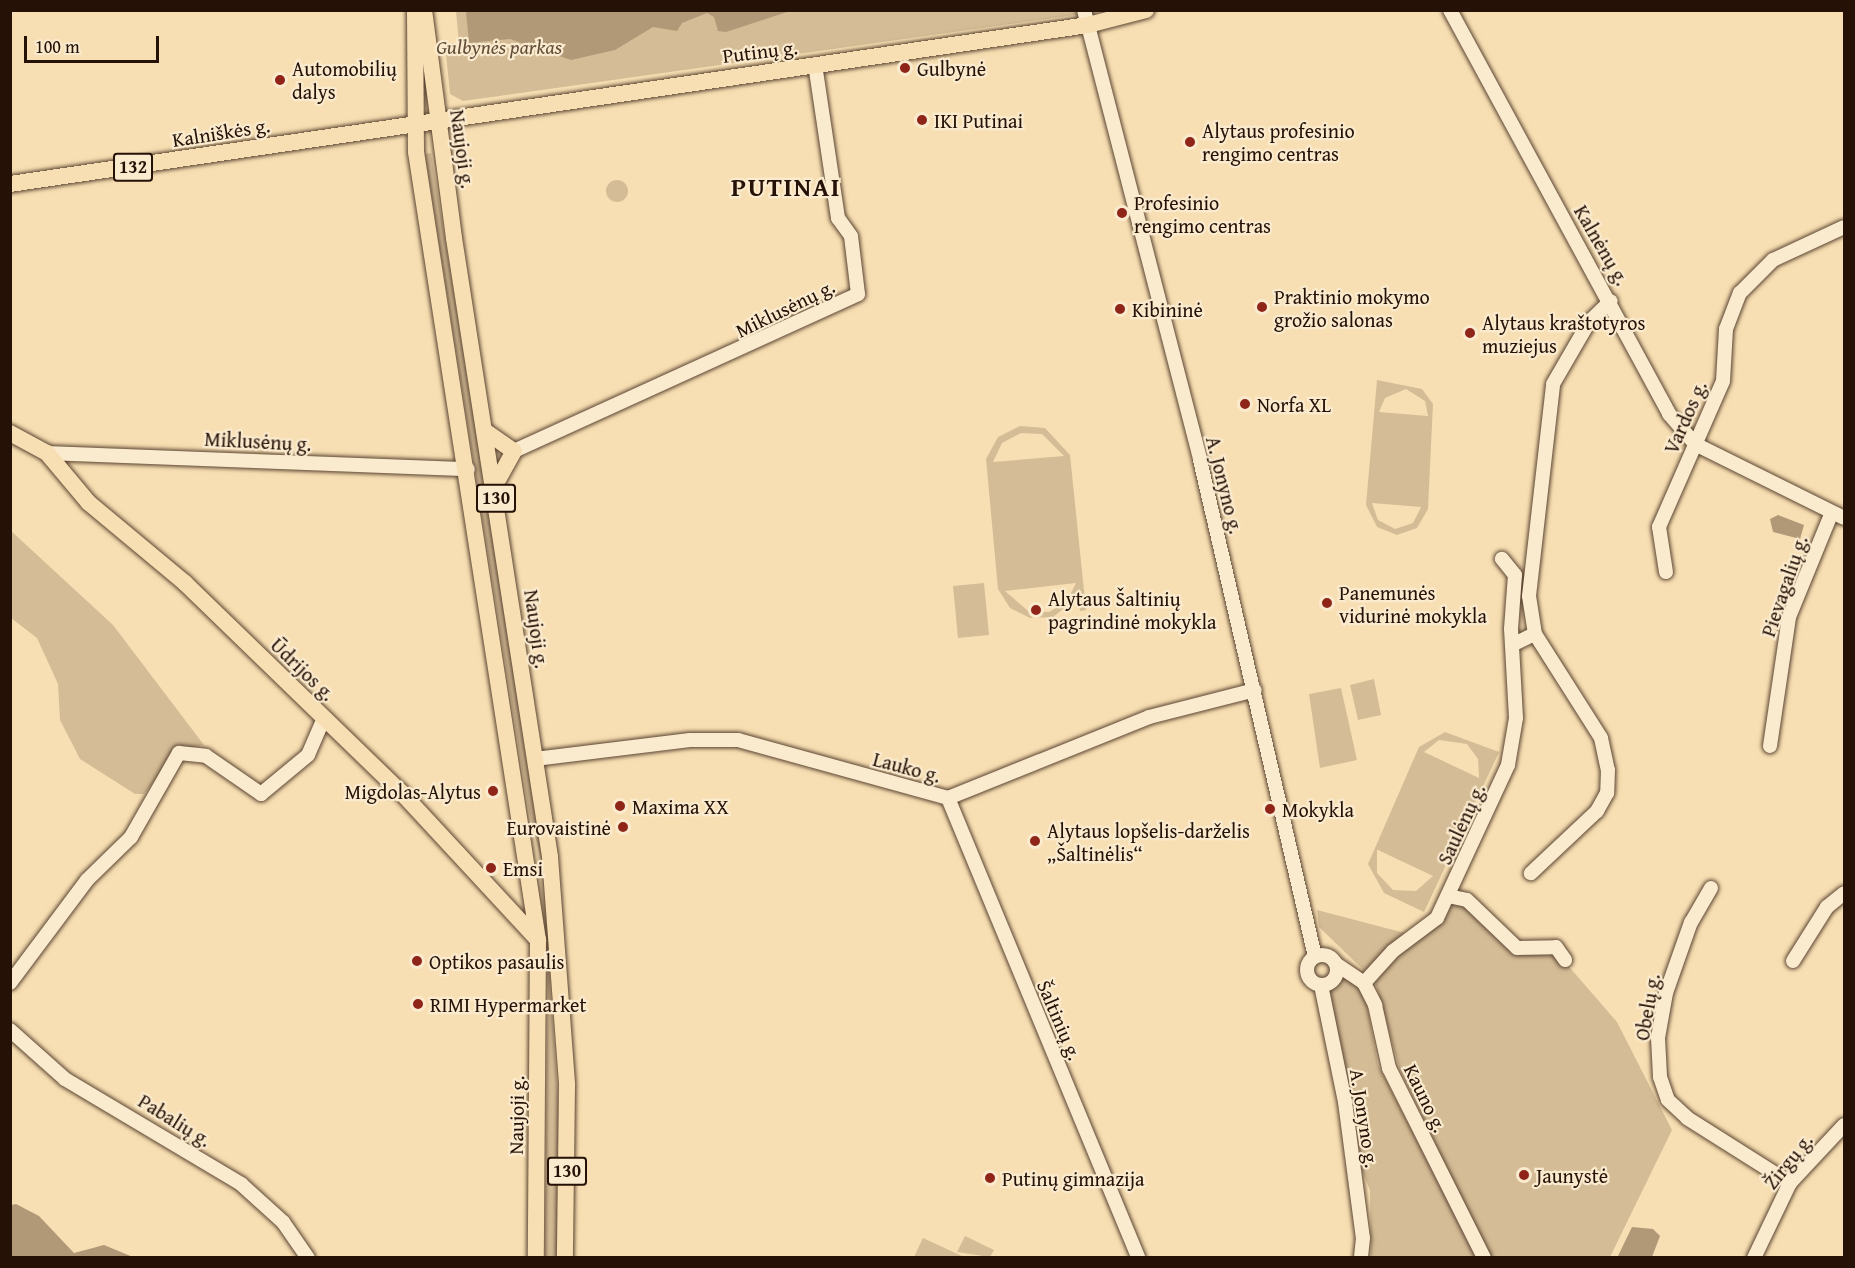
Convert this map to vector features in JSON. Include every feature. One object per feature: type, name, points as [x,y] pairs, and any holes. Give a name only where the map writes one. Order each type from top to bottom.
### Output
[{"type":"main road","name":"Naujoji g.","points":[[415,10],[415,124],[538,940],[536,1257]]},
{"type":"main road","name":"Naujoji g.","points":[[424,10],[437,121],[535,759],[558,939],[567,1115],[565,1257]]},
{"type":"main road","name":"Putinų g.","points":[[437,121],[815,65],[1086,18],[1146,10]]},
{"type":"main road","name":"Kalniškės g.","points":[[10,184],[437,121]]},
{"type":"main road","points":[[485,431],[514,451],[494,487]]},
{"type":"main road","name":"Ūdrijos g.","points":[[10,433],[47,453],[89,502],[185,582],[324,718],[538,940]]},
{"type":"main road","points":[[538,940],[558,939]]},
{"type":"street","name":"Kalnėnų g.","points":[[1450,10],[1611,301],[1669,414],[1695,444],[1838,515]]},
{"type":"street","name":"A. Jonyno g.","points":[[1086,18],[1255,690],[1316,957]]},
{"type":"street","name":"Miklusėnų g.","points":[[514,451],[858,294],[851,236],[838,218],[815,65]]},
{"type":"street","name":"Vardos g.","points":[[1666,572],[1659,527],[1723,381],[1726,329],[1740,293],[1781,255],[1845,226]]},
{"type":"street","points":[[1531,873],[1597,811],[1607,793],[1608,770],[1601,738],[1535,634],[1529,596],[1551,390],[1589,322],[1611,301]]},
{"type":"street","name":"Miklusėnų g.","points":[[47,453],[468,469]]},
{"type":"street","name":"Pievagalių g.","points":[[1770,746],[1789,617],[1838,515]]},
{"type":"street","name":"Saulėnų g.","points":[[1364,983],[1393,951],[1437,918],[1509,765],[1516,718],[1512,645],[1515,575],[1502,559]]},
{"type":"street","points":[[1512,645],[1535,634]]},
{"type":"street","name":"Lauko g.","points":[[535,759],[738,740],[948,798],[1149,717],[1255,690]]},
{"type":"street","points":[[10,982],[87,880],[131,837],[179,753],[206,756],[261,794],[308,755],[324,718]]},
{"type":"street","name":"Šaltinių g.","points":[[948,798],[1140,1257]]},
{"type":"street","name":"Obelų g.","points":[[1711,888],[1691,922],[1666,993],[1658,1038],[1660,1077],[1668,1100],[1686,1118],[1790,1183]]},
{"type":"street","points":[[1793,961],[1827,907],[1845,893]]},
{"type":"street","points":[[1448,896],[1467,900],[1517,948],[1556,947],[1565,960]]},
{"type":"street","points":[[1336,964],[1335,977],[1321,985],[1307,972],[1316,957],[1325,955],[1364,983]]},
{"type":"street","name":"Kauno g.","points":[[1364,983],[1375,1005],[1389,1068],[1484,1257]]},
{"type":"street","name":"A. Jonyno g.","points":[[1321,985],[1345,1102],[1363,1238],[1361,1257]]},
{"type":"street","name":"Pabalių g.","points":[[10,1030],[65,1079],[241,1184],[283,1222],[308,1257]]},
{"type":"street","name":"Žirgų g.","points":[[1754,1257],[1790,1183],[1845,1125]]},
{"type":"green space","name":"Gulbynės parkas","points":[[456,11],[1103,11],[463,101],[450,94],[445,44],[459,43]]},
{"type":"green space","points":[[431,153],[543,866],[529,812],[425,154]]},
{"type":"green space","points":[[617,180],[625,183],[628,191],[625,199],[617,202],[609,199],[606,191],[609,183]]},
{"type":"green space","points":[[1377,380],[1422,389],[1433,404],[1428,509],[1417,528],[1397,535],[1377,527],[1366,505]],"holes":[[[1406,389],[1425,401],[1428,416],[1379,412],[1385,398]],[[1372,503],[1421,507],[1413,523],[1395,529],[1378,520]]]},
{"type":"green space","points":[[1020,426],[1045,428],[1070,455],[1086,610],[1080,611],[1078,597],[1053,617],[1030,618],[1010,608],[998,589],[986,459],[998,437]],"holes":[[[1021,433],[1042,434],[1064,456],[993,462],[1002,443]],[[1076,583],[1067,601],[1049,612],[1028,611],[1005,591]]]},
{"type":"green space","points":[[10,530],[113,625],[204,745],[179,750],[144,794],[135,794],[80,759],[60,720],[58,684],[37,638],[11,618]]},
{"type":"green space","points":[[984,583],[989,635],[958,638],[953,586]]},
{"type":"green space","points":[[1374,679],[1381,715],[1358,720],[1350,685]]},
{"type":"green space","points":[[1341,688],[1357,760],[1320,768],[1309,694]]},
{"type":"green space","points":[[1445,732],[1499,752],[1424,912],[1384,893],[1368,864],[1419,747]],"holes":[[[1439,740],[1467,744],[1478,759],[1479,778],[1424,752]],[[1378,850],[1433,876],[1416,891],[1393,890],[1377,873]]]},
{"type":"green space","points":[[1450,902],[1464,905],[1513,949],[1558,954],[1617,1022],[1672,1130],[1610,1257],[1490,1257],[1400,1070],[1375,981],[1319,927],[1317,910],[1420,937]]},
{"type":"green space","points":[[548,961],[559,1112],[557,1257],[545,1258]]},
{"type":"green space","points":[[1341,972],[1365,995],[1378,1065],[1477,1257],[1371,1257],[1370,1190],[1358,1161],[1327,981]]},
{"type":"green space","points":[[965,1236],[994,1250],[990,1257],[957,1252]]},
{"type":"green space","points":[[923,1238],[964,1257],[914,1257]]},
{"type":"shaded area","points":[[466,10],[790,11],[726,32],[718,31],[714,17],[707,13],[682,23],[677,31],[653,27],[615,50],[571,60],[510,39],[469,43]]},
{"type":"shaded area","points":[[1778,515],[1804,525],[1800,539],[1773,532],[1770,519]]},
{"type":"shaded area","points":[[16,1204],[39,1216],[74,1253],[104,1245],[133,1257],[11,1257],[11,1205]]},
{"type":"shaded area","points":[[1632,1227],[1653,1229],[1660,1236],[1652,1257],[1618,1256]]},
{"type":"place","name":"Gulbynė","points":[[905,68]]},
{"type":"place","name":"Automobilių dalys","points":[[280,80]]},
{"type":"place","name":"IKI Putinai","points":[[922,120]]},
{"type":"place","name":"Alytaus profesinio rengimo centras","points":[[1190,142]]},
{"type":"place","name":"Profesinio rengimo centras","points":[[1122,213]]},
{"type":"place","name":"Praktinio mokymo grožio salonas","points":[[1262,307]]},
{"type":"place","name":"Kibininė","points":[[1120,309]]},
{"type":"place","name":"Alytaus kraštotyros muziejus","points":[[1470,333]]},
{"type":"place","name":"Norfa XL","points":[[1245,404]]},
{"type":"place","name":"Panemunės vidurinė mokykla","points":[[1327,603]]},
{"type":"place","name":"Alytaus Šaltinių pagrindinė mokykla","points":[[1036,610]]},
{"type":"place","name":"Migdolas-Alytus","points":[[493,791]]},
{"type":"place","name":"Maxima XX","points":[[620,806]]},
{"type":"place","name":"Mokykla","points":[[1270,809]]},
{"type":"place","name":"Eurovaistinė","points":[[623,827]]},
{"type":"place","name":"Alytaus lopšelis-darželis „Šaltinėlis“","points":[[1035,841]]},
{"type":"place","name":"Emsi","points":[[491,868]]},
{"type":"place","name":"Optikos pasaulis","points":[[417,961]]},
{"type":"place","name":"RIMI Hypermarket","points":[[418,1004]]},
{"type":"place","name":"Jaunystė","points":[[1524,1175]]},
{"type":"place","name":"Putinų gimnazija","points":[[990,1178]]},
{"type":"district","name":"PUTINAI","points":[[786,187]]}]
